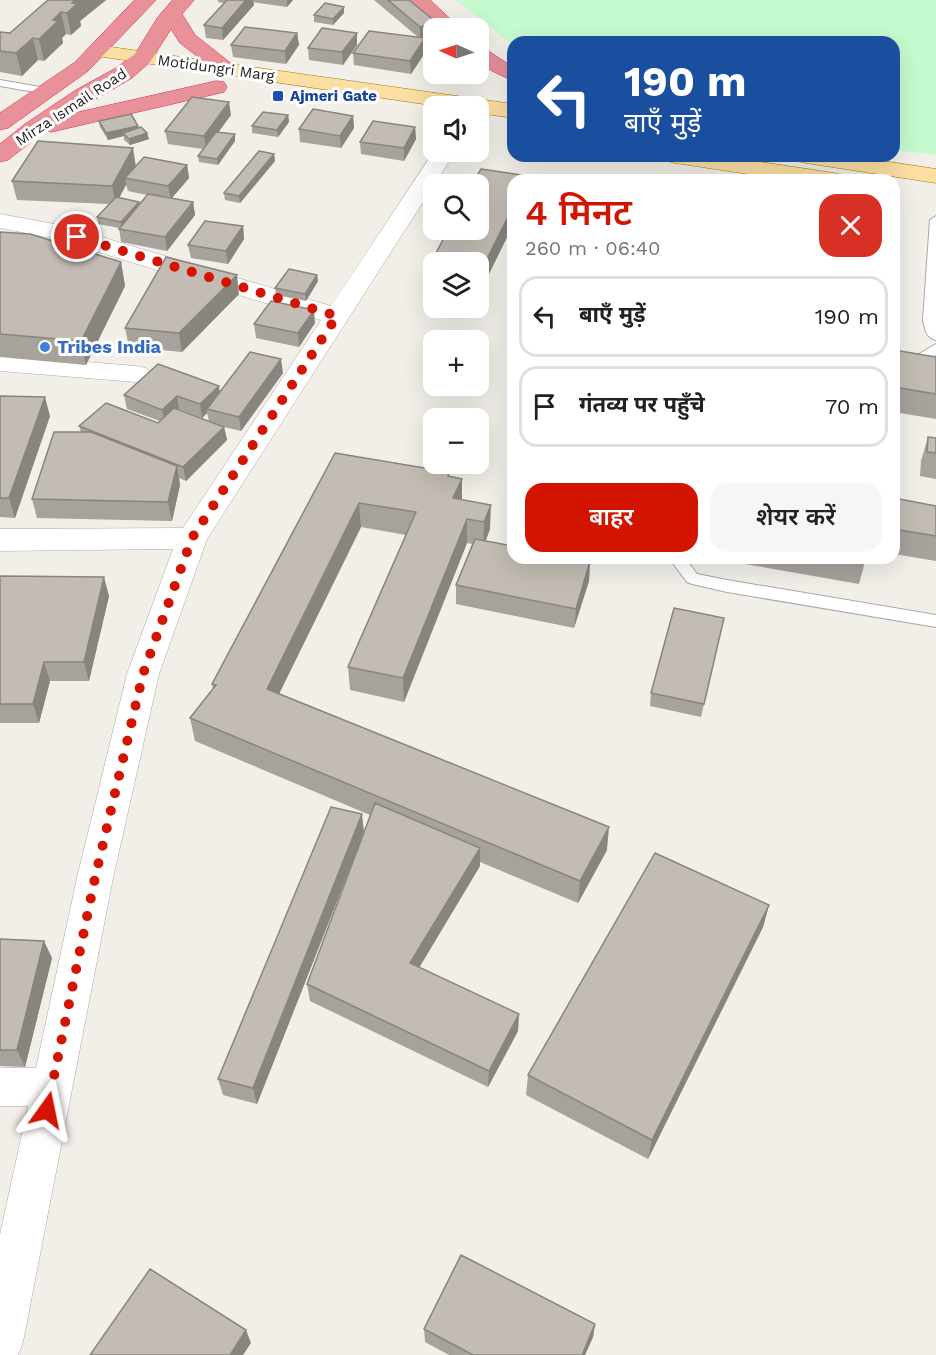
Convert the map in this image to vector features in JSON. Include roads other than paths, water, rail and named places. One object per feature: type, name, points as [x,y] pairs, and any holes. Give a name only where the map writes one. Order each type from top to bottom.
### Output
[{"type":"highway","name":"Mirza Ismail Road","points":[[0,123],[81,67],[146,0]]},
{"type":"highway","points":[[418,0],[439,18]]},
{"type":"highway","name":"Mirza Ismail Road","points":[[0,155],[33,129],[84,95],[124,73],[143,58],[178,7]]},
{"type":"highway","points":[[33,129],[221,78],[187,39],[178,7]]},
{"type":"highway","points":[[489,62],[507,72]]},
{"type":"main road","name":"Motidungri Marg","points":[[97,51],[143,58],[221,78],[507,110]]},
{"type":"main road","points":[[81,67],[124,73],[221,78],[423,118]]},
{"type":"main road","points":[[489,129],[507,131]]},
{"type":"main road","points":[[715,162],[794,174]]},
{"type":"main road","points":[[846,162],[936,176]]},
{"type":"main road","points":[[900,190],[936,195]]},
{"type":"street","points":[[0,1342],[95,878],[143,674],[192,538],[437,162]]},
{"type":"street","points":[[0,221],[56,231],[337,316]]},
{"type":"street","points":[[0,363],[136,374]]},
{"type":"street","points":[[0,540],[192,538]]},
{"type":"street","points":[[0,1087],[52,1087]]},
{"type":"lane","points":[[0,83],[46,91]]},
{"type":"lane","points":[[936,220],[932,331],[936,336]]},
{"type":"lane","points":[[900,365],[911,364],[927,357],[936,348]]},
{"type":"lane","points":[[682,564],[692,578],[727,586],[936,621]]},
{"type":"place","name":"Ajmeri Gate","points":[[278,96]]},
{"type":"place","name":"Tribes India","points":[[45,347]]}]
